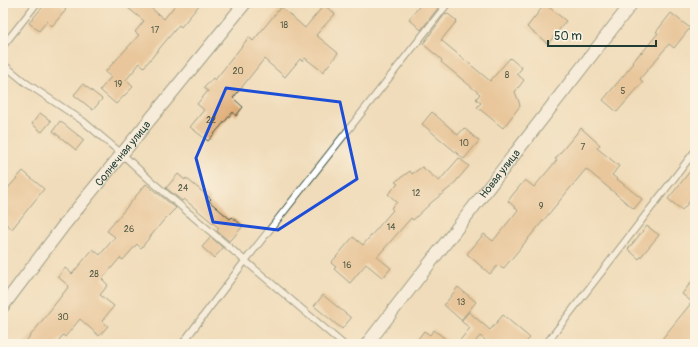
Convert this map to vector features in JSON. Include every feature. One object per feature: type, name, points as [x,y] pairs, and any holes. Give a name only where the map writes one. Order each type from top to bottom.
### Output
[{"type":"street","name":"Солнечная улица","points":[[3,306],[64,224],[245,3]]},
{"type":"street","name":"Новая улица","points":[[367,344],[632,3]]},
{"type":"lane","points":[[3,46],[37,3]]},
{"type":"lane","points":[[182,344],[245,261],[448,3]]},
{"type":"lane","points":[[3,64],[32,87],[83,120],[150,180],[343,344]]},
{"type":"lane","points":[[546,344],[695,151]]},
{"type":"highlighted area","points":[[226,88],[340,102],[357,179],[278,230],[213,222],[196,158]]},
{"type":"building","points":[[46,3],[58,3],[66,10],[52,26],[47,21],[39,31],[29,23]]},
{"type":"building","points":[[122,3],[145,3],[164,19],[177,3],[201,3],[181,27],[179,25],[144,67],[140,63],[126,80],[133,87],[116,104],[100,90],[111,77],[105,72],[139,35],[135,32],[144,21]]},
{"type":"building","points":[[422,3],[431,3],[438,8],[421,30],[409,19]]},
{"type":"building","points":[[545,4],[566,21],[548,44],[527,27]]},
{"type":"building","points":[[324,5],[335,14],[316,35],[338,53],[323,72],[305,58],[302,61],[300,59],[285,77],[264,59],[233,98],[243,107],[236,116],[233,112],[208,141],[190,127],[204,110],[197,104],[208,91],[204,88],[213,78],[215,80],[249,37],[253,41],[281,7],[305,28]]},
{"type":"building","points":[[671,13],[690,28],[674,48],[669,44],[640,79],[643,82],[617,112],[603,100],[658,33],[656,32]]},
{"type":"building","points":[[445,14],[448,14],[457,21],[441,40],[490,81],[510,58],[522,68],[517,74],[524,80],[515,92],[520,106],[503,128],[477,107],[481,103],[476,99],[480,94],[441,62],[442,60],[423,44]]},
{"type":"building","points":[[83,84],[102,99],[93,110],[74,95]]},
{"type":"building","points":[[432,112],[458,135],[464,128],[479,141],[464,159],[422,124]]},
{"type":"building","points":[[40,113],[51,121],[42,132],[32,124]]},
{"type":"building","points":[[60,121],[84,140],[76,150],[53,131]]},
{"type":"building","points":[[581,128],[600,145],[597,148],[619,166],[612,175],[642,199],[634,209],[586,169],[503,269],[498,265],[490,274],[467,254],[484,234],[493,241],[518,210],[508,201],[514,193],[525,180],[534,187]]},
{"type":"building","points":[[459,158],[469,166],[452,186],[413,220],[411,218],[377,257],[391,268],[383,278],[366,264],[350,283],[334,269],[336,267],[331,263],[353,237],[363,245],[393,210],[391,208],[397,202],[388,194],[398,184],[395,182],[410,171],[412,174],[422,167],[439,181]]},
{"type":"building","points":[[695,165],[695,205],[690,201],[682,210],[668,199]]},
{"type":"building","points":[[23,171],[44,189],[12,229],[3,221],[3,194]]},
{"type":"building","points":[[178,174],[185,180],[186,178],[211,199],[209,201],[230,219],[232,217],[243,226],[232,239],[229,241],[217,231],[219,228],[184,199],[182,201],[166,188]]},
{"type":"building","points":[[146,184],[176,208],[163,221],[141,248],[137,244],[123,260],[120,258],[102,279],[108,285],[100,295],[114,306],[102,321],[108,326],[99,336],[80,319],[65,337],[63,335],[56,344],[24,344],[69,286],[58,277],[65,268],[72,274],[93,249],[100,255],[115,237],[107,231]]},
{"type":"building","points":[[647,226],[659,235],[639,259],[628,249]]},
{"type":"building","points":[[211,237],[223,248],[214,258],[202,247]]},
{"type":"building","points":[[695,277],[695,338],[690,344],[667,344],[662,339],[692,302],[682,294]]},
{"type":"building","points":[[458,287],[476,302],[461,320],[444,305]]},
{"type":"building","points":[[323,295],[351,318],[342,329],[314,306]]},
{"type":"building","points":[[469,312],[490,330],[503,315],[530,338],[524,344],[490,344],[480,336],[473,344],[457,344],[470,328],[461,321]]},
{"type":"building","points":[[434,330],[452,344],[414,344],[424,331],[430,335]]}]
